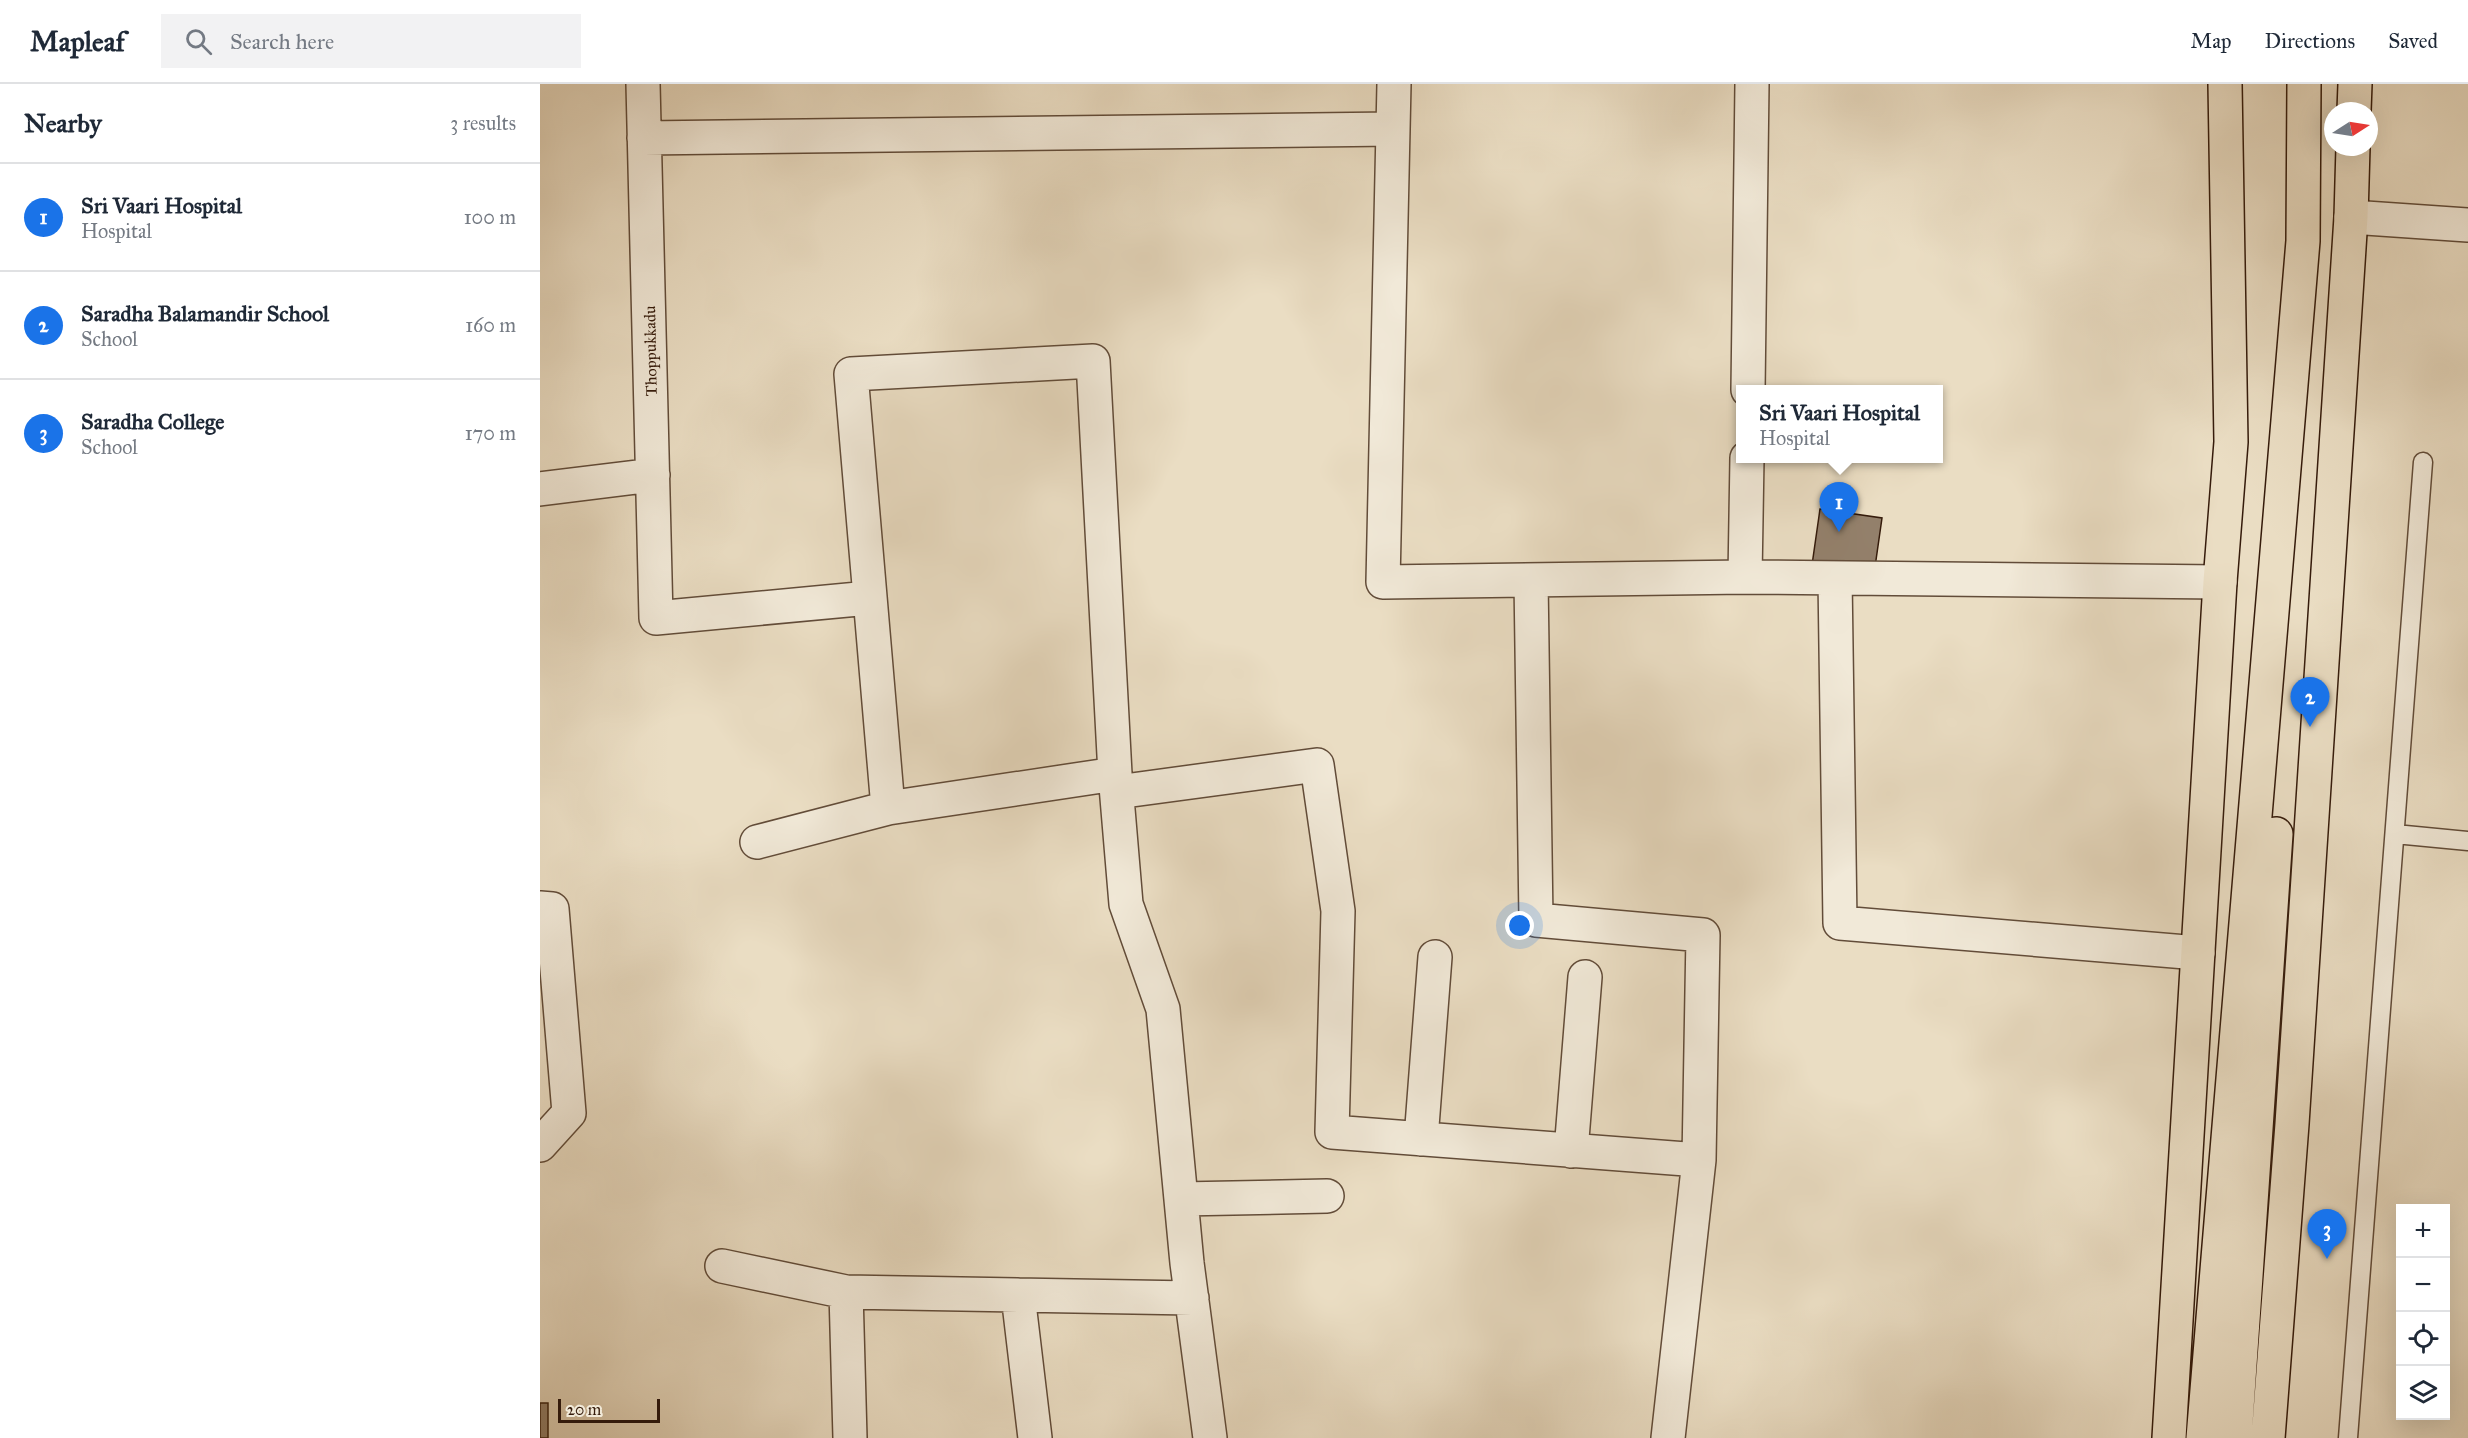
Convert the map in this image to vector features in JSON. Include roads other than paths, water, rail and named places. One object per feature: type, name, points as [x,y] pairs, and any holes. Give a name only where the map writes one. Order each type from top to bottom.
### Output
[{"type":"main road","points":[[2169,1438],[2220,582],[2231,442],[2225,84]]},
{"type":"main road","points":[[2203,1438],[2303,241],[2304,84]]},
{"type":"main road","points":[[2235,1438],[2281,754],[2298,555],[2318,260],[2327,126],[2326,84]]},
{"type":"main road","points":[[2354,102],[2355,84]]},
{"type":"main road","points":[[2268,1438],[2291,1136],[2351,217],[2353,156]]},
{"type":"street","name":"Thoppukkadu","points":[[643,84],[656,618],[869,597]]},
{"type":"street","points":[[1394,84],[1383,582],[1745,577],[2220,582]]},
{"type":"street","points":[[1748,385],[1752,84]]},
{"type":"street","points":[[644,138],[1393,129]]},
{"type":"street","points":[[2351,217],[2468,225]]},
{"type":"street","points":[[888,808],[851,374],[1093,361],[1116,783],[1126,904],[1163,1010],[1181,1199],[1210,1438]]},
{"type":"street","points":[[1745,577],[1747,463]]},
{"type":"street","points":[[540,489],[653,475]]},
{"type":"street","points":[[1835,578],[1840,923],[2198,953]]},
{"type":"street","points":[[1531,580],[1536,920],[1703,935],[1699,1160],[1668,1438]]},
{"type":"street","points":[[757,842],[888,808],[1116,783],[1317,765],[1338,911],[1332,1132],[1699,1160]]},
{"type":"street","points":[[540,908],[552,909],[569,1113],[540,1145]]},
{"type":"street","points":[[1421,1139],[1435,957]]},
{"type":"street","points":[[1571,1151],[1585,977]]},
{"type":"street","points":[[1181,1199],[1328,1196]]},
{"type":"street","points":[[722,1266],[846,1292],[1192,1298]]},
{"type":"street","points":[[846,1292],[850,1438]]},
{"type":"street","points":[[1018,1295],[1035,1438]]},
{"type":"lane","points":[[2348,1438],[2423,462]]},
{"type":"lane","points":[[2395,834],[2468,841]]},
{"type":"place","name":"Sri Vaari Hospital","points":[[1839,532]]},
{"type":"place","name":"Saradha Balamandir School","points":[[2310,727]]},
{"type":"place","name":"Saradha College","points":[[2327,1259]]}]
